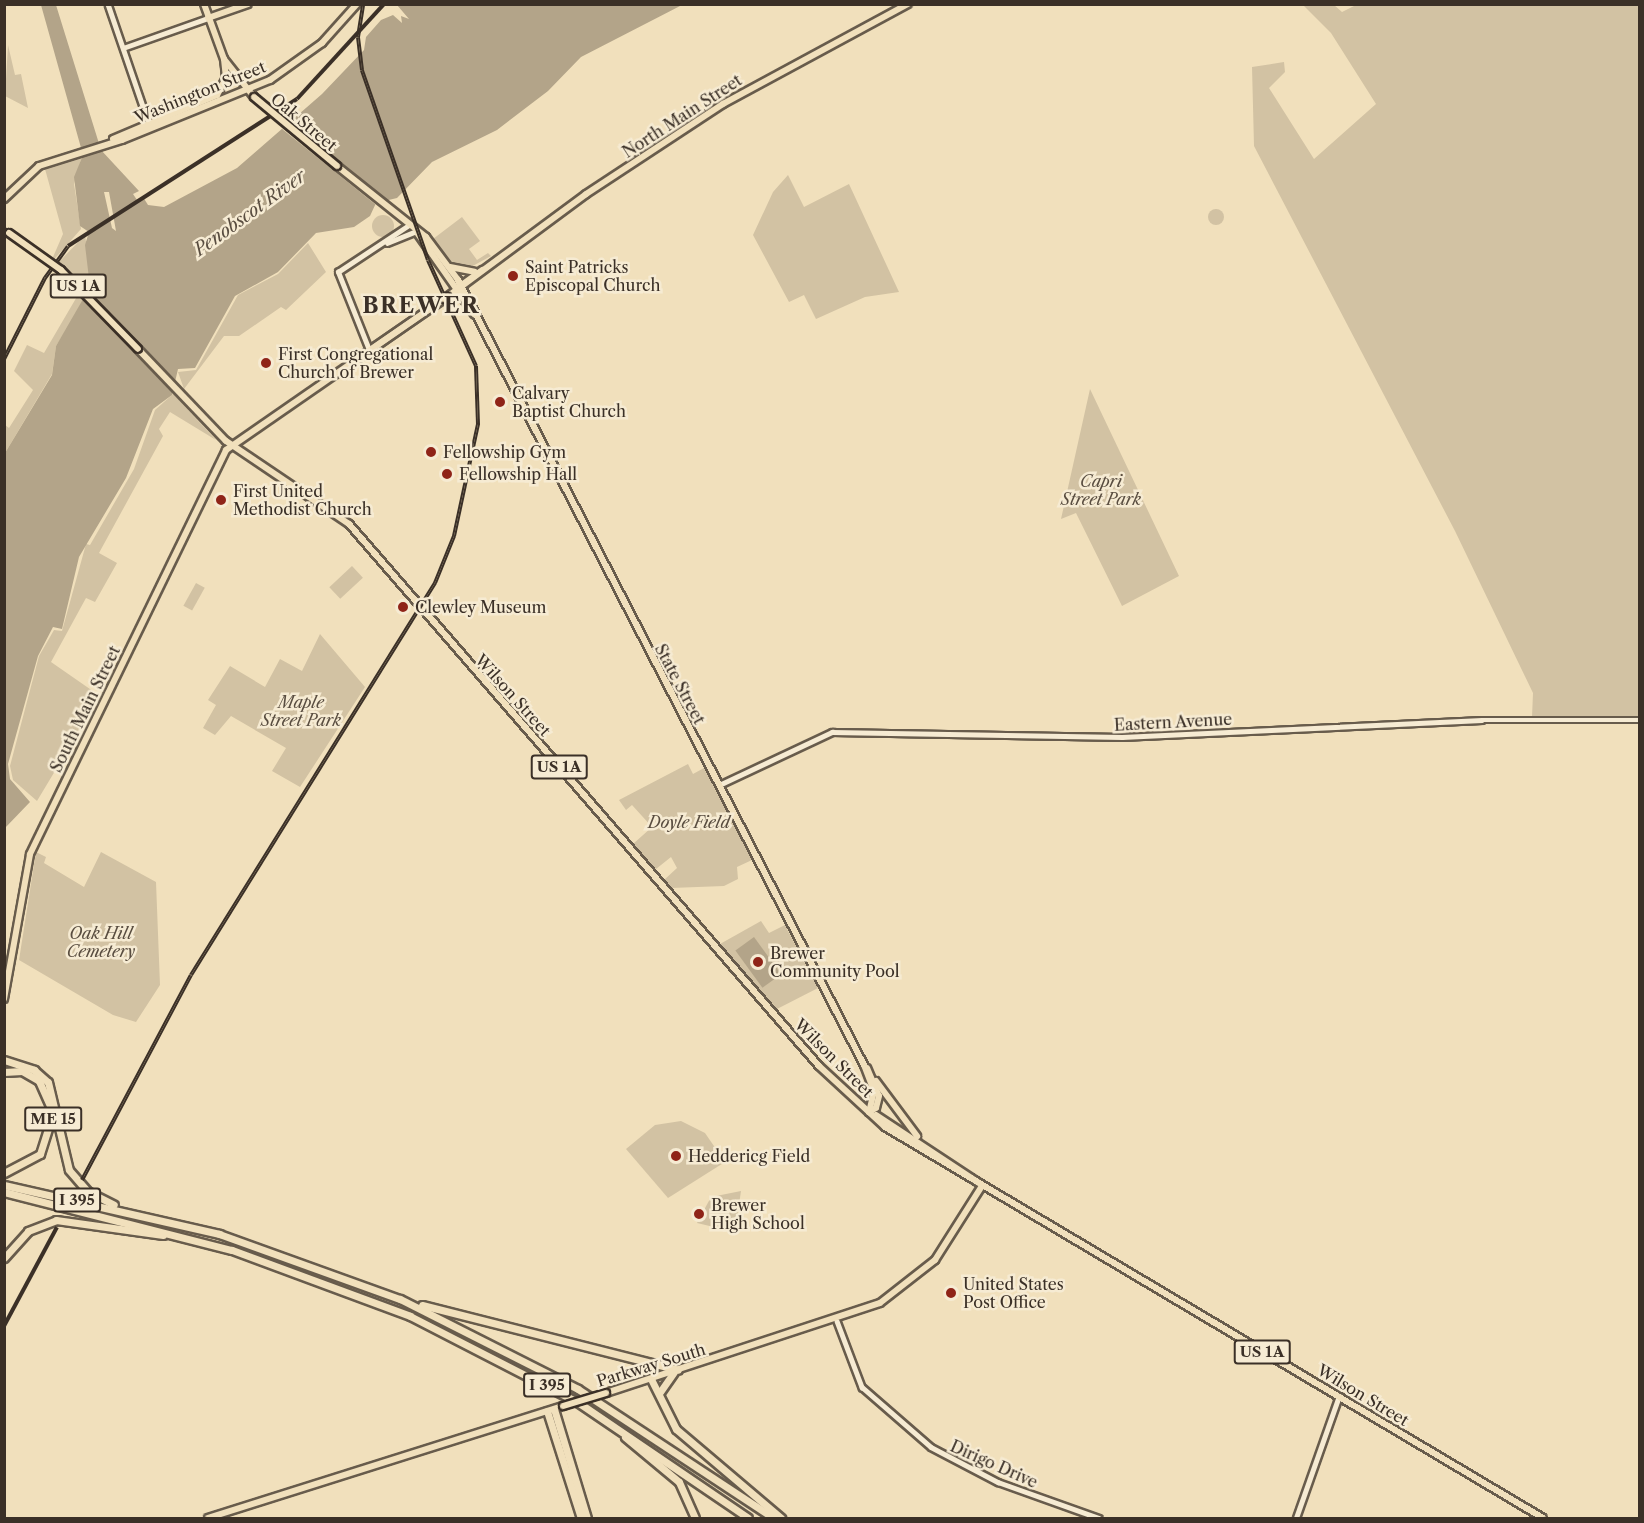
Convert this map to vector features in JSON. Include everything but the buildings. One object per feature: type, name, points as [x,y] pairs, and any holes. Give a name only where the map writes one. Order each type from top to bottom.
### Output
[{"type":"highway","points":[[4,1060],[34,1070],[50,1085],[64,1159],[78,1183],[102,1200],[150,1217]]},
{"type":"highway","points":[[4,1066],[22,1071]]},
{"type":"highway","points":[[4,1072],[22,1071]]},
{"type":"highway","name":"ME 15","points":[[4,1173],[35,1158],[52,1127],[46,1090],[22,1071]]},
{"type":"highway","name":"I 395","points":[[4,1185],[150,1217],[360,1283],[566,1382],[774,1518]]},
{"type":"highway","name":"I 395","points":[[4,1192],[219,1246],[410,1316],[592,1411],[748,1518]]},
{"type":"highway","points":[[4,1258],[32,1228],[65,1219],[219,1246]]},
{"type":"highway","points":[[360,1283],[454,1315],[676,1371],[661,1386],[660,1398]]},
{"type":"highway","points":[[639,1361],[648,1369],[649,1379],[682,1435],[781,1518]]},
{"type":"highway","points":[[551,1410],[581,1518]]},
{"type":"highway","points":[[551,1410],[587,1518]]},
{"type":"highway","points":[[592,1411],[675,1478],[695,1518]]},
{"type":"main road","name":"Oak Street","points":[[204,4],[224,59],[248,91],[337,166]]},
{"type":"main road","points":[[208,18],[248,4]]},
{"type":"main road","name":"Washington Street","points":[[149,124],[248,91],[305,57],[357,4]]},
{"type":"main road","name":"North Main Street","points":[[231,445],[723,104],[908,4]]},
{"type":"main road","name":"Washington Street","points":[[8,188],[39,166],[99,146],[217,95],[226,81],[224,59]]},
{"type":"main road","name":"State Street","points":[[337,166],[416,231],[450,267],[864,1065],[874,1091],[869,1112]]},
{"type":"main road","points":[[4,198],[8,188]]},
{"type":"main road","name":"Wilson Street","points":[[6,231],[61,270],[231,445],[349,524],[775,1016],[869,1112],[982,1186],[1543,1518]]},
{"type":"main road","name":"State Street","points":[[416,231],[460,287]]},
{"type":"main road","points":[[450,267],[479,271]]},
{"type":"main road","name":"South Main Street","points":[[4,999],[32,850],[231,445]]},
{"type":"main road","name":"State Street","points":[[864,1065],[924,1144]]},
{"type":"main road","points":[[869,1112],[879,1102],[876,1081]]},
{"type":"main road","name":"Wilson Street","points":[[869,1112],[924,1144],[982,1186]]},
{"type":"main road","name":"Parkway South","points":[[208,1518],[837,1321],[880,1303],[923,1272],[954,1236],[982,1186]]},
{"type":"street","points":[[108,4],[149,124]]},
{"type":"street","points":[[123,48],[208,18]]},
{"type":"street","points":[[385,243],[409,225]]},
{"type":"street","points":[[369,350],[338,272],[346,262],[416,231]]},
{"type":"street","name":"Eastern Avenue","points":[[719,785],[832,732],[1122,737],[1482,720],[1640,720]]},
{"type":"street","name":"Dirigo Drive","points":[[837,1321],[862,1386],[931,1447],[998,1482],[1099,1518]]},
{"type":"street","points":[[1296,1518],[1339,1396]]},
{"type":"green space","points":[[1303,5],[1334,5],[1342,12],[1356,5],[1639,5],[1639,717],[1532,717],[1533,693],[1455,531],[1254,146],[1252,67],[1284,62],[1285,72],[1269,88],[1314,159],[1376,104],[1331,33]]},
{"type":"green space","points":[[8,45],[15,75],[21,74],[28,108],[5,96]]},
{"type":"green space","points":[[82,156],[74,184],[81,229],[50,264],[63,234],[45,169]]},
{"type":"green space","points":[[788,175],[804,207],[849,184],[899,292],[865,297],[816,319],[804,295],[789,302],[753,235],[773,192]]},
{"type":"green space","points":[[1216,209],[1224,217],[1216,225],[1208,217]]},
{"type":"green space","points":[[383,215],[391,218],[394,226],[391,234],[383,237],[375,234],[372,226],[375,218]]},
{"type":"green space","points":[[462,217],[480,241],[469,249],[477,260],[488,253],[491,256],[469,268],[453,264],[433,239]]},
{"type":"green space","points":[[85,235],[90,269],[85,300],[56,346],[52,374],[5,453],[5,425],[9,428],[33,390],[14,371],[27,345],[44,353],[82,288],[57,264]]},
{"type":"green space","points":[[308,243],[326,272],[286,310],[281,307],[239,336],[224,336],[184,389],[178,372],[196,370],[238,295],[278,274]]},
{"type":"green space","name":"Capri Street Park","points":[[1090,389],[1179,576],[1122,606],[1076,513],[1061,519]]},
{"type":"green space","points":[[173,394],[216,440],[170,412],[159,429],[163,436],[99,553],[117,563],[95,602],[86,598],[51,662],[100,696],[37,801],[13,780],[10,766],[39,656],[54,630],[62,631],[86,544],[90,545],[134,469],[155,410]]},
{"type":"green space","points":[[352,566],[363,578],[340,599],[329,587]]},
{"type":"green space","points":[[196,583],[205,588],[192,611],[183,606]]},
{"type":"green space","name":"Maple Street Park","points":[[320,634],[365,687],[300,787],[272,771],[286,748],[231,716],[215,735],[203,728],[216,705],[208,700],[230,666],[265,687],[280,659],[302,671]]},
{"type":"green space","name":"Doyle Field","points":[[688,764],[693,774],[704,768],[752,860],[737,867],[738,879],[724,886],[671,888],[664,880],[677,868],[671,857],[656,869],[633,844],[652,827],[632,805],[626,810],[619,800]]},
{"type":"green space","name":"Oak Hill Cemetery","points":[[36,852],[46,857],[44,863],[84,887],[101,852],[156,882],[160,985],[136,1022],[113,1015],[19,960]]},
{"type":"green space","points":[[761,921],[769,933],[785,925],[818,988],[777,1009],[720,944]]},
{"type":"green space","name":"Heddericg Field","points":[[681,1121],[705,1133],[725,1162],[668,1198],[626,1149],[655,1125]]},
{"type":"green space","points":[[741,1191],[735,1232],[697,1223],[711,1197]]},
{"type":"water","name":"Penobscot River","points":[[41,5],[56,5],[101,150],[139,191],[133,194],[137,200],[143,197],[148,205],[164,207],[237,168],[322,94],[364,50],[366,37],[381,20],[393,15],[402,23],[401,16],[409,19],[397,5],[682,5],[581,57],[548,91],[497,130],[432,162],[397,198],[376,203],[370,216],[354,227],[316,233],[278,272],[235,296],[195,368],[178,369],[172,395],[153,409],[126,478],[79,557],[62,629],[53,627],[38,656],[8,764],[10,779],[30,802],[5,828],[5,453],[52,375],[56,346],[90,287],[85,245],[89,232],[80,226],[74,177],[83,155]],"holes":[[[104,192],[109,192],[116,231],[112,228]]]},
{"type":"water","name":"Brewer Community Pool","points":[[754,937],[781,974],[762,988],[735,951]]},
{"type":"pier","points":[[286,118],[389,201],[382,210],[279,127]]},
{"type":"pier","points":[[86,290],[180,387],[175,395],[83,298]]},
{"type":"railway","points":[[82,1180],[191,975],[435,583],[454,536],[478,424],[476,366],[428,260],[362,70],[358,37],[363,4]]},
{"type":"railway","points":[[4,359],[45,278],[68,246],[297,99],[384,4]]},
{"type":"railway","points":[[4,1326],[57,1227]]},
{"type":"place","name":"Saint Patricks Episcopal Church","points":[[513,276]]},
{"type":"place","name":"First Congregational Church of Brewer","points":[[266,363]]},
{"type":"place","name":"Calvary Baptist Church","points":[[500,402]]},
{"type":"place","name":"Fellowship Gym","points":[[431,452]]},
{"type":"place","name":"Fellowship Hall","points":[[447,474]]},
{"type":"place","name":"First United Methodist Church","points":[[221,500]]},
{"type":"place","name":"Clewley Museum","points":[[403,607]]},
{"type":"place","name":"Brewer Community Pool","points":[[758,962]]},
{"type":"place","name":"Heddericg Field","points":[[676,1156]]},
{"type":"place","name":"Brewer High School","points":[[699,1214]]},
{"type":"place","name":"United States Post Office","points":[[951,1293]]},
{"type":"district","name":"BREWER","points":[[421,306]]}]
